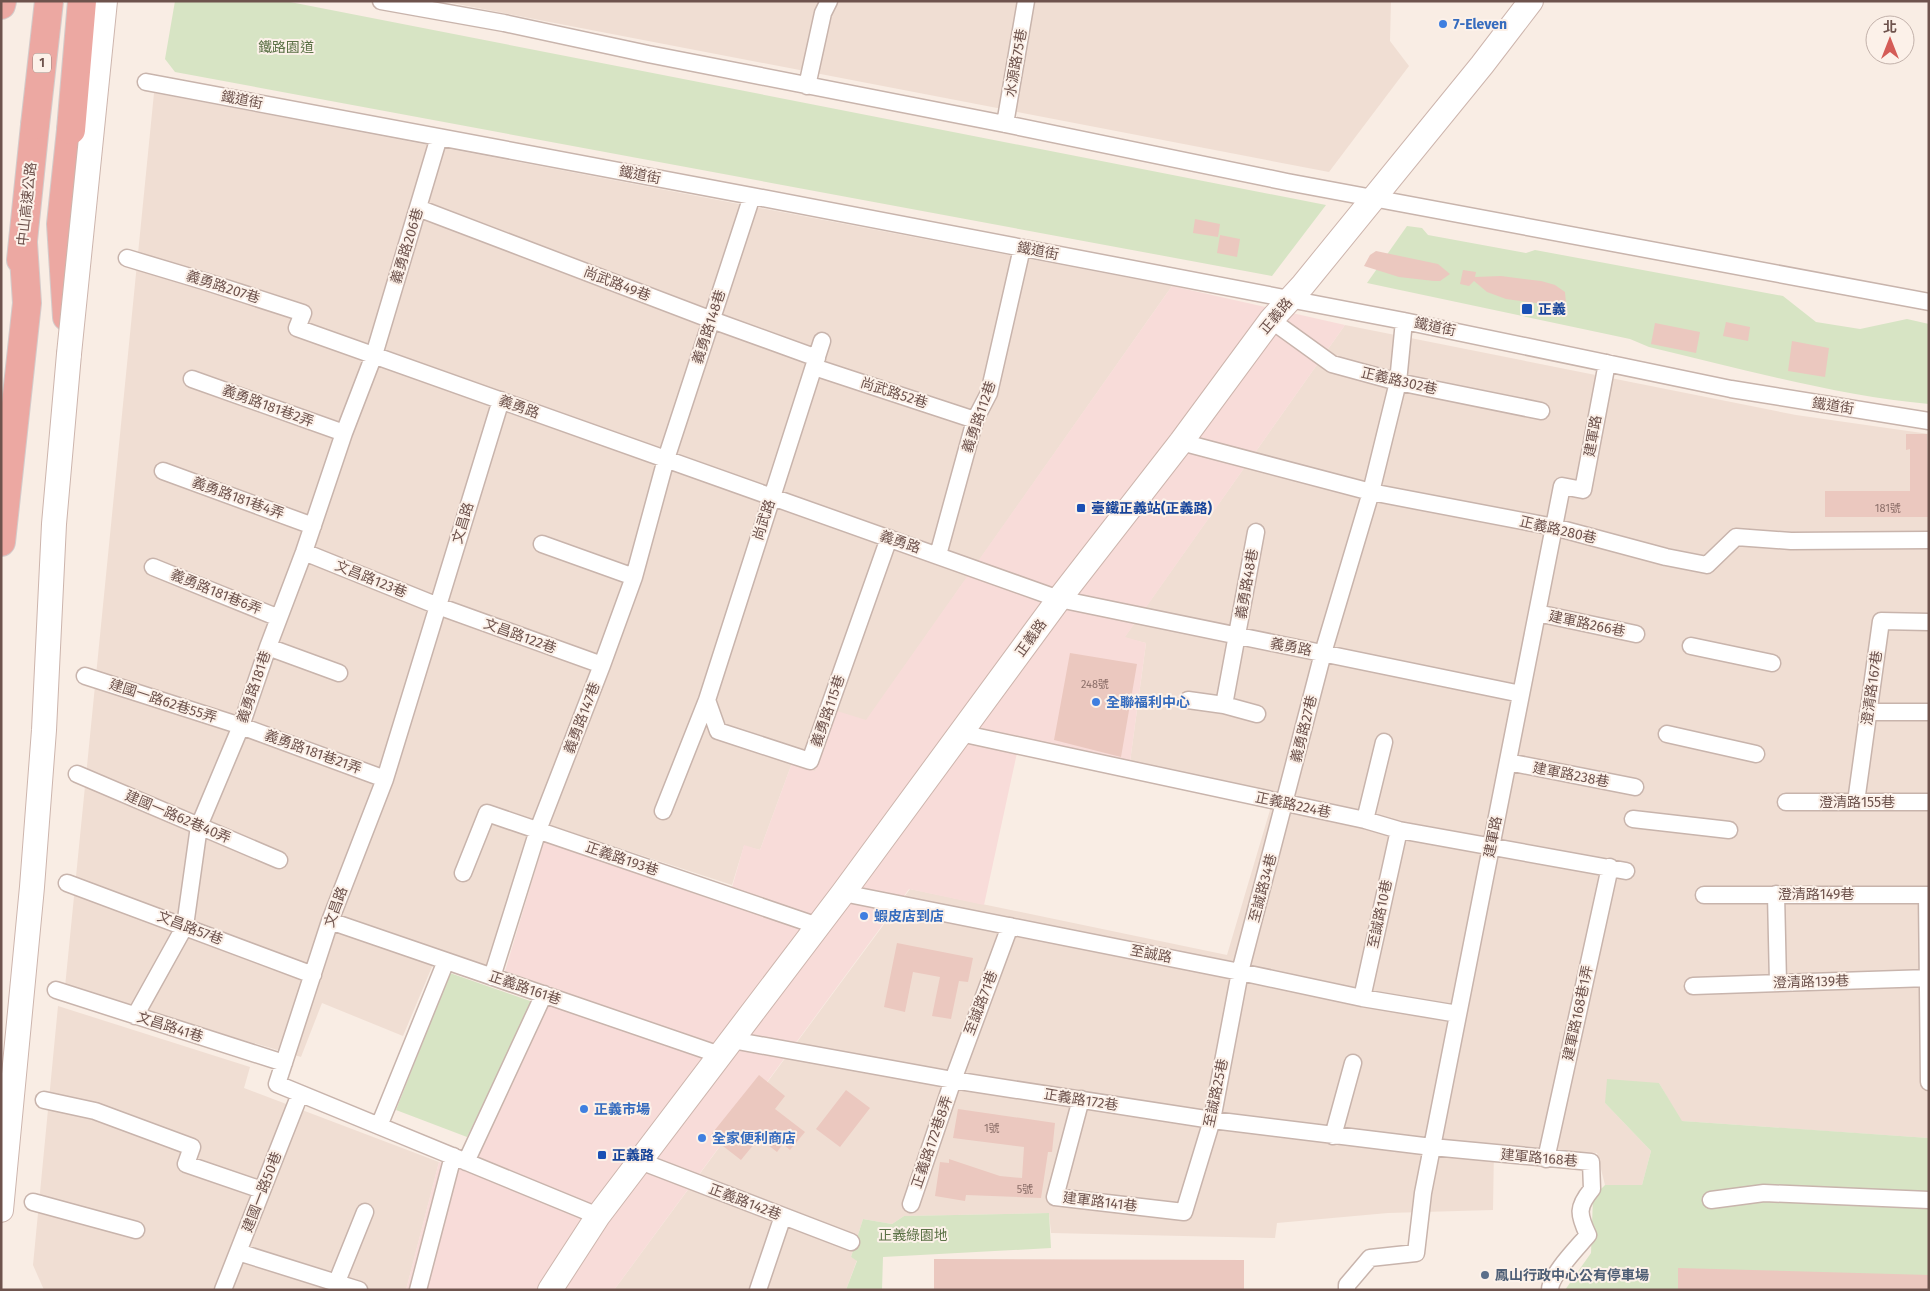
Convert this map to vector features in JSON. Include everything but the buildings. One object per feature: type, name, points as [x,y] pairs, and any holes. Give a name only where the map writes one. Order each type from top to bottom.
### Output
[{"type":"highway","points":[[1,5],[2,1]]},
{"type":"highway","name":"中山高速公路","points":[[1,407],[23,243],[49,1]]},
{"type":"highway","points":[[69,354],[61,224],[82,1]]},
{"type":"highway","points":[[1,542],[27,303],[23,243]]},
{"type":"street","points":[[1,1210],[32,887],[44,730],[54,524],[69,354],[105,1]]},
{"type":"street","points":[[381,1],[504,23],[806,86],[1005,124],[1287,182],[1929,302]]},
{"type":"street","points":[[806,86],[823,13],[829,1]]},
{"type":"street","name":"水源路75巷","points":[[1005,124],[1026,1]]},
{"type":"street","name":"正義路","points":[[550,1290],[598,1216],[843,893],[1059,599],[1181,442],[1271,320],[1374,198],[1531,1]]},
{"type":"street","name":"鐵道街","points":[[146,82],[1404,321],[1731,389],[1929,421]]},
{"type":"street","name":"義勇路206巷","points":[[374,355],[440,137]]},
{"type":"street","name":"義勇路148巷","points":[[666,459],[752,196]]},
{"type":"street","name":"尚武路49巷","points":[[418,208],[712,320],[815,363]]},
{"type":"street","name":"義勇路112巷","points":[[938,555],[975,420],[989,393],[1022,248]]},
{"type":"street","name":"義勇路207巷","points":[[127,258],[303,313],[297,328]]},
{"type":"street","name":"正義路302巷","points":[[1271,320],[1332,364],[1398,382],[1541,411]]},
{"type":"street","name":"義勇路27巷","points":[[1285,804],[1324,653],[1371,492],[1398,382],[1404,321]]},
{"type":"street","name":"義勇路","points":[[297,328],[1059,599],[1521,694]]},
{"type":"street","name":"尚武路","points":[[663,811],[706,700],[822,341]]},
{"type":"street","name":"義勇路181巷","points":[[135,1016],[185,926],[199,826],[241,726],[268,646],[304,552],[344,433],[374,355]]},
{"type":"street","name":"尚武路52巷","points":[[815,363],[975,420]]},
{"type":"street","name":"建軍路","points":[[1347,1290],[1347,1285],[1370,1258],[1416,1252],[1423,1193],[1562,486],[1583,490],[1607,363]]},
{"type":"street","name":"義勇路181巷2弄","points":[[192,379],[344,433]]},
{"type":"street","name":"文昌路","points":[[501,400],[385,779],[330,921],[277,1084],[598,1216]]},
{"type":"street","name":"正義路280巷","points":[[1181,442],[1371,492],[1554,527],[1707,566],[1736,537],[1791,540],[1929,540]]},
{"type":"street","name":"義勇路147巷","points":[[492,977],[538,830],[634,577],[666,459]]},
{"type":"street","name":"義勇路181巷4弄","points":[[163,471],[313,526]]},
{"type":"street","name":"義勇路48巷","points":[[1224,705],[1256,532]]},
{"type":"street","name":"義勇路115巷","points":[[706,700],[718,731],[810,761],[889,538]]},
{"type":"street","points":[[542,544],[634,577]]},
{"type":"street","name":"文昌路123巷","points":[[304,552],[438,606]]},
{"type":"street","name":"義勇路181巷6弄","points":[[153,567],[279,618]]},
{"type":"street","name":"文昌路122巷","points":[[438,606],[602,665]]},
{"type":"street","name":"建軍路266巷","points":[[1537,614],[1636,634]]},
{"type":"street","name":"澄清路167巷","points":[[1856,802],[1881,621],[1929,622]]},
{"type":"street","points":[[268,646],[339,673]]},
{"type":"street","points":[[1690,646],[1772,663]]},
{"type":"street","name":"建國一路62巷55弄","points":[[86,676],[241,726]]},
{"type":"street","points":[[1188,700],[1224,705],[1257,714]]},
{"type":"street","points":[[1868,712],[1929,712]]},
{"type":"street","name":"義勇路181巷21弄","points":[[241,726],[385,779]]},
{"type":"street","name":"正義路224巷","points":[[960,734],[1365,820],[1399,830],[1618,869]]},
{"type":"street","points":[[1667,734],[1756,754]]},
{"type":"street","points":[[1365,820],[1384,742]]},
{"type":"street","name":"建軍路238巷","points":[[1508,762],[1635,787]]},
{"type":"street","name":"建國一路62巷40弄","points":[[77,774],[279,860]]},
{"type":"street","name":"澄清路155巷","points":[[1786,802],[1929,802]]},
{"type":"street","name":"至誠路34巷","points":[[1240,972],[1285,804]]},
{"type":"street","name":"正義路193巷","points":[[463,872],[487,813],[818,926]]},
{"type":"street","points":[[1633,819],[1729,830]]},
{"type":"street","name":"至誠路10巷","points":[[1362,998],[1399,830]]},
{"type":"street","name":"建軍路168巷1弄","points":[[1546,1159],[1618,869]]},
{"type":"street","name":"文昌路57巷","points":[[67,883],[313,975]]},
{"type":"street","name":"至誠路","points":[[843,893],[1362,998],[1458,1014]]},
{"type":"street","points":[[1776,894],[1778,983]]},
{"type":"street","name":"澄清路149巷","points":[[1704,895],[1928,895]]},
{"type":"street","points":[[1928,895],[1929,1082]]},
{"type":"street","name":"正義路161巷","points":[[330,921],[544,994],[726,1047]]},
{"type":"street","name":"至誠路71巷","points":[[952,1080],[1010,926]]},
{"type":"street","points":[[379,1126],[446,961]]},
{"type":"street","name":"至誠路25巷","points":[[1184,1212],[1212,1120],[1240,972]]},
{"type":"street","name":"澄清路139巷","points":[[1693,986],[1928,978]]},
{"type":"street","name":"文昌路41巷","points":[[56,990],[284,1063]]},
{"type":"street","points":[[418,1290],[459,1159],[544,994]]},
{"type":"street","name":"正義路172巷","points":[[726,1047],[1212,1120],[1432,1147]]},
{"type":"street","points":[[1333,1136],[1353,1063]]},
{"type":"street","name":"正義路172巷8弄","points":[[911,1204],[952,1080]]},
{"type":"street","name":"建國一路50巷","points":[[224,1290],[300,1094]]},
{"type":"street","name":"建軍路141巷","points":[[1081,1099],[1055,1197],[1184,1212]]},
{"type":"street","points":[[44,1100],[95,1111],[192,1147],[186,1164],[262,1190]]},
{"type":"street","name":"建軍路168巷","points":[[1432,1147],[1590,1162],[1592,1189],[1583,1199],[1579,1218],[1588,1235],[1561,1268],[1550,1284],[1550,1290]]},
{"type":"street","name":"正義路142巷","points":[[640,1161],[851,1242]]},
{"type":"street","points":[[1711,1200],[1764,1193],[1929,1200]]},
{"type":"street","points":[[33,1202],[136,1230]]},
{"type":"street","points":[[336,1284],[365,1212]]},
{"type":"street","points":[[758,1290],[783,1216]]},
{"type":"street","points":[[238,1252],[311,1283],[336,1284],[359,1290]]},
{"type":"shaded area","points":[[441,1],[1391,1],[1390,41],[1409,66],[1329,172]]},
{"type":"shaded area","points":[[154,93],[1172,286],[866,721],[815,772],[792,763],[760,850],[744,846],[732,885],[534,820],[486,967],[439,950],[403,1036],[322,1003],[301,1057],[65,987]]},
{"type":"shaded area","points":[[1172,286],[1345,325],[1125,637],[1146,643],[1130,762],[1020,739],[984,905],[909,889],[614,1290],[406,1290],[439,1162],[469,1172],[554,988],[505,971],[544,841],[727,905],[744,845],[760,850],[792,763],[815,771],[837,711],[866,720]]},
{"type":"shaded area","points":[[1345,325],[1796,415],[1929,434],[1929,1138],[1681,1121],[1659,1083],[1605,1103],[1651,1151],[1642,1185],[1605,1185],[1597,1153],[1494,1147],[1493,1210],[1388,1213],[1277,1223],[1275,1238],[1051,1233],[1049,1213],[904,1216],[892,1224],[863,1219],[851,1257],[857,1260],[846,1290],[614,1290],[910,889],[1227,955],[1275,793],[1130,762],[1146,643],[1124,638]]},
{"type":"shaded area","points":[[58,1006],[250,1067],[244,1088],[439,1162],[406,1290],[44,1290],[33,1265]]},
{"type":"green space","name":"鐵路園道","points":[[175,1],[285,1],[1326,205],[1272,276],[175,72],[165,59]]},
{"type":"green space","points":[[1407,226],[1422,228],[1428,235],[1526,253],[1535,250],[1783,296],[1816,322],[1860,329],[1907,319],[1929,324],[1929,404],[1859,395],[1824,388],[1649,347],[1630,339],[1367,283]]},
{"type":"green space","points":[[450,973],[533,1002],[467,1137],[396,1110]]},
{"type":"green space","points":[[1607,1079],[1659,1083],[1682,1121],[1929,1138],[1929,1290],[1565,1290],[1591,1253],[1593,1197],[1605,1185],[1642,1185],[1651,1151],[1605,1103]]},
{"type":"green space","name":"正義綠園地","points":[[1049,1213],[1051,1248],[883,1257],[882,1290],[846,1290],[857,1261],[851,1257],[863,1219],[892,1224],[904,1216]]},
{"type":"place","name":"7-Eleven","points":[[1443,24]]},
{"type":"place","name":"正義","points":[[1527,309]]},
{"type":"place","name":"臺鐵正義站(正義路)","points":[[1081,508]]},
{"type":"place","name":"全聯福利中心","points":[[1096,702]]},
{"type":"place","name":"蝦皮店到店","points":[[864,916]]},
{"type":"place","name":"正義市場","points":[[584,1109]]},
{"type":"place","name":"全家便利商店","points":[[702,1138]]},
{"type":"place","name":"正義路","points":[[602,1155]]},
{"type":"place","name":"鳳山行政中心公有停車場","points":[[1485,1275]]}]
